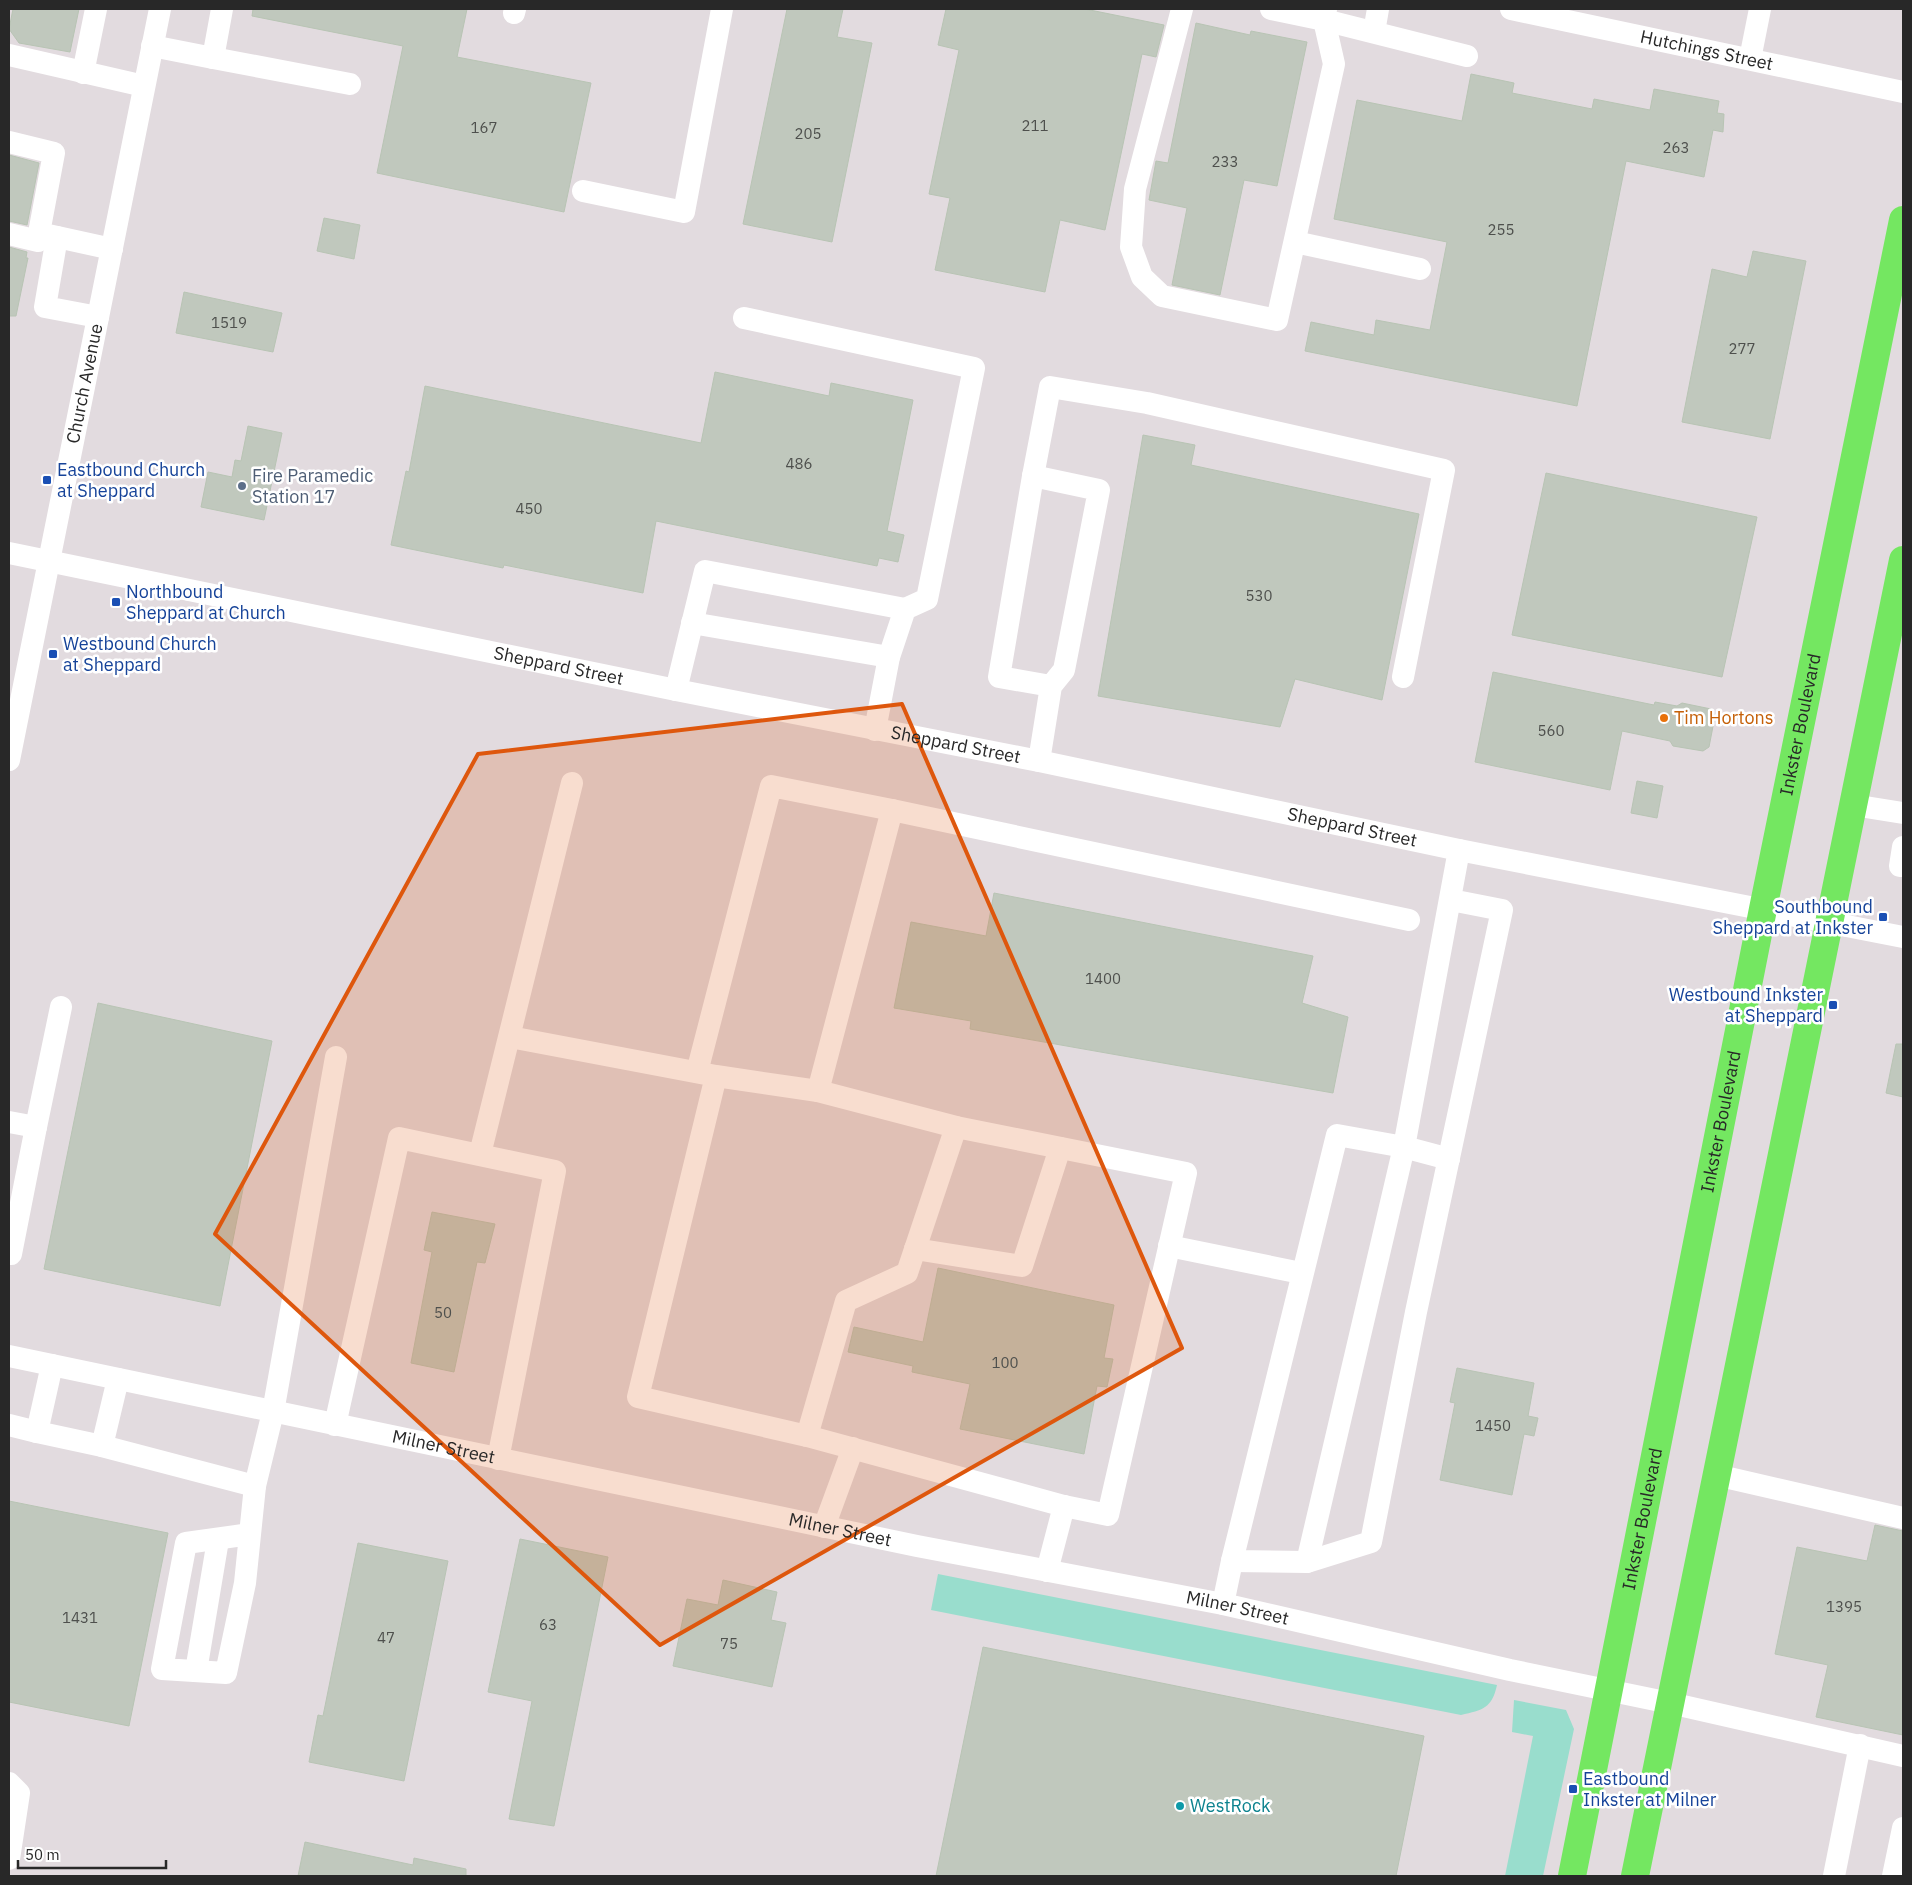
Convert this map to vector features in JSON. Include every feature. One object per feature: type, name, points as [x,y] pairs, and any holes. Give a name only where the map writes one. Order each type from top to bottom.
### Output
[{"type":"main road","name":"Inkster Boulevard","points":[[1572,1876],[1763,909],[1903,220]]},
{"type":"main road","points":[[1635,1876],[1853,805],[1900,587],[1903,560]]},
{"type":"street","points":[[83,73],[96,9]]},
{"type":"street","name":"Church Avenue","points":[[9,760],[160,9]]},
{"type":"street","points":[[212,58],[222,9]]},
{"type":"street","points":[[583,191],[684,212],[722,9]]},
{"type":"street","points":[[1182,9],[1135,189],[1131,247],[1142,277],[1162,296],[1277,320],[1334,64],[1325,14]]},
{"type":"street","points":[[1272,9],[1325,14],[1374,32],[1468,56]]},
{"type":"street","points":[[1374,32],[1378,9]]},
{"type":"street","name":"Hutchings Street","points":[[1510,9],[1552,13],[1903,92]]},
{"type":"street","points":[[1750,59],[1760,9]]},
{"type":"street","points":[[152,46],[350,84]]},
{"type":"street","points":[[9,55],[144,86]]},
{"type":"street","points":[[9,142],[54,153],[45,308],[98,317]]},
{"type":"street","points":[[9,234],[38,241],[48,235],[112,249]]},
{"type":"street","points":[[1295,242],[1420,269]]},
{"type":"street","points":[[676,690],[705,571],[905,609],[927,599],[974,368],[744,318]]},
{"type":"street","points":[[1051,686],[998,677],[1050,387],[1147,403],[1444,470],[1404,677]]},
{"type":"street","points":[[1033,476],[1099,490],[1064,670],[1051,686],[1038,761]]},
{"type":"street","name":"Sheppard Street","points":[[9,553],[676,690],[1038,761],[1459,850],[1903,938]]},
{"type":"street","points":[[875,730],[889,657],[905,609]]},
{"type":"street","points":[[692,622],[889,657]]},
{"type":"street","points":[[480,1154],[572,783]]},
{"type":"street","points":[[510,1037],[706,1074],[818,1091],[956,1127],[1186,1173],[1108,1515],[1064,1506],[807,1436],[638,1398],[706,1074],[771,786],[1409,920]]},
{"type":"street","points":[[1853,805],[1903,813]]},
{"type":"street","points":[[818,1091],[892,810]]},
{"type":"street","points":[[1903,848],[1900,866],[1903,866]]},
{"type":"street","points":[[1307,1562],[1404,1147],[1459,850]]},
{"type":"street","points":[[1232,1561],[1307,1562],[1370,1542],[1502,910],[1451,900]]},
{"type":"street","points":[[11,1254],[61,1007]]},
{"type":"street","points":[[250,1534],[186,1543],[162,1670],[226,1673],[245,1582],[250,1534],[255,1486],[273,1412],[336,1057]]},
{"type":"street","points":[[9,1122],[36,1127]]},
{"type":"street","points":[[807,1436],[846,1301],[907,1273],[956,1127]]},
{"type":"street","points":[[1223,1604],[1301,1273],[1336,1135],[1404,1147],[1449,1159]]},
{"type":"street","points":[[335,1425],[399,1138],[480,1154],[555,1171],[498,1459]]},
{"type":"street","points":[[915,1249],[1022,1266],[1060,1148]]},
{"type":"street","points":[[1169,1246],[1301,1273]]},
{"type":"street","name":"Milner Street","points":[[9,1356],[824,1527],[1223,1604],[1903,1756]]},
{"type":"street","points":[[37,1432],[52,1365]]},
{"type":"street","points":[[102,1446],[118,1379]]},
{"type":"street","points":[[9,1425],[102,1446],[255,1486]]},
{"type":"street","points":[[824,1527],[853,1448]]},
{"type":"street","points":[[1716,1475],[1903,1518]]},
{"type":"street","points":[[1047,1571],[1064,1506]]},
{"type":"street","points":[[196,1671],[218,1540]]},
{"type":"street","points":[[1834,1876],[1860,1745]]},
{"type":"street","points":[[9,1783],[19,1793],[9,1859]]},
{"type":"street","points":[[1893,1876],[1903,1828]]},
{"type":"highlighted area","points":[[902,704],[1182,1348],[660,1645],[215,1234],[478,754]]},
{"type":"shaded area","points":[[9,9],[1903,9],[1903,1876],[9,1876]]},
{"type":"shaded area","points":[[938,1574],[1497,1685],[1492,1699],[1485,1707],[1461,1715],[931,1610]]},
{"type":"shaded area","points":[[1514,1700],[1566,1710],[1574,1729],[1543,1876],[1505,1876],[1533,1736],[1512,1732]]},
{"type":"building","points":[[13,9],[79,9],[70,52],[19,43],[9,29]]},
{"type":"building","points":[[253,9],[467,9],[457,57],[591,83],[564,212],[377,173],[403,46],[252,16]]},
{"type":"building","points":[[787,9],[843,9],[837,37],[872,43],[832,242],[743,224]]},
{"type":"building","points":[[946,9],[1085,9],[1164,25],[1156,57],[1142,54],[1105,230],[1060,220],[1045,292],[935,270],[950,198],[929,194],[959,50],[938,45]]},
{"type":"building","points":[[1196,23],[1250,35],[1251,31],[1307,42],[1277,186],[1244,180],[1220,295],[1172,285],[1187,208],[1149,200],[1156,161],[1168,163]]},
{"type":"building","points":[[1471,74],[1514,83],[1512,93],[1592,109],[1594,99],[1650,110],[1654,89],[1719,101],[1717,113],[1724,114],[1723,132],[1713,130],[1704,177],[1626,161],[1577,406],[1305,351],[1311,322],[1374,335],[1376,320],[1430,330],[1447,242],[1334,219],[1357,100],[1462,121]]},
{"type":"building","points":[[9,155],[39,163],[27,225],[9,221]]},
{"type":"building","points":[[324,218],[360,225],[354,259],[317,251]]},
{"type":"building","points":[[9,247],[27,252],[26,258],[28,258],[16,316],[9,316]]},
{"type":"building","points":[[1753,251],[1806,261],[1770,439],[1682,422],[1712,269],[1747,277]]},
{"type":"building","points":[[184,292],[282,313],[273,352],[176,333]]},
{"type":"building","points":[[715,372],[829,396],[831,383],[913,400],[887,531],[904,535],[898,562],[879,558],[877,566],[656,521],[643,593],[504,565],[503,568],[391,545],[406,471],[409,472],[425,386],[701,443]]},
{"type":"building","points":[[248,426],[282,433],[264,520],[201,507],[208,472],[232,477],[235,460],[241,461]]},
{"type":"building","points":[[1143,435],[1195,445],[1191,465],[1419,514],[1382,700],[1295,679],[1280,727],[1098,696]]},
{"type":"building","points":[[1546,473],[1757,517],[1722,677],[1512,635]]},
{"type":"building","points":[[1493,672],[1654,705],[1655,702],[1677,706],[1682,703],[1711,709],[1715,716],[1709,747],[1703,751],[1673,746],[1670,741],[1622,731],[1610,790],[1475,762]]},
{"type":"building","points":[[1637,781],[1663,786],[1657,818],[1631,813]]},
{"type":"building","points":[[994,893],[1313,956],[1302,1003],[1348,1017],[1333,1093],[970,1029],[971,1021],[894,1008],[911,922],[986,936]]},
{"type":"building","points":[[98,1003],[272,1041],[220,1306],[44,1269]]},
{"type":"building","points":[[1896,1044],[1903,1044],[1903,1097],[1886,1093]]},
{"type":"building","points":[[432,1212],[495,1224],[485,1263],[477,1262],[454,1372],[411,1363],[432,1252],[424,1250]]},
{"type":"building","points":[[938,1268],[1114,1305],[1104,1358],[1113,1359],[1107,1387],[1097,1386],[1084,1454],[960,1429],[970,1384],[912,1372],[913,1366],[848,1352],[854,1327],[923,1342]]},
{"type":"building","points":[[1457,1368],[1534,1383],[1528,1416],[1538,1418],[1534,1436],[1524,1434],[1512,1495],[1440,1480],[1455,1403],[1450,1402]]},
{"type":"building","points":[[9,1501],[168,1533],[129,1726],[9,1702]]},
{"type":"building","points":[[1875,1525],[1903,1531],[1903,1735],[1816,1717],[1828,1665],[1775,1654],[1797,1547],[1867,1561]]},
{"type":"building","points":[[520,1539],[608,1557],[554,1826],[509,1819],[532,1701],[488,1692]]},
{"type":"building","points":[[358,1543],[448,1561],[404,1781],[309,1762],[318,1715],[323,1716]]},
{"type":"building","points":[[723,1580],[777,1592],[771,1620],[786,1623],[772,1687],[673,1666],[687,1599],[718,1605]]},
{"type":"building","name":"WestRock","points":[[983,1647],[1424,1736],[1396,1876],[936,1876]]},
{"type":"building","points":[[305,1842],[413,1865],[414,1858],[466,1869],[466,1876],[298,1876]]},
{"type":"place","name":"Eastbound Church at Sheppard","points":[[47,480]]},
{"type":"place","name":"Fire Paramedic Station 17","points":[[242,486]]},
{"type":"place","name":"Northbound Sheppard at Church","points":[[116,602]]},
{"type":"place","name":"Westbound Church at Sheppard","points":[[53,654]]},
{"type":"place","name":"Tim Hortons","points":[[1664,718]]},
{"type":"place","name":"Southbound Sheppard at Inkster","points":[[1883,917]]},
{"type":"place","name":"Westbound Inkster at Sheppard","points":[[1833,1005]]},
{"type":"place","name":"Eastbound Inkster at Milner","points":[[1573,1789]]},
{"type":"place","name":"WestRock","points":[[1180,1806]]}]
